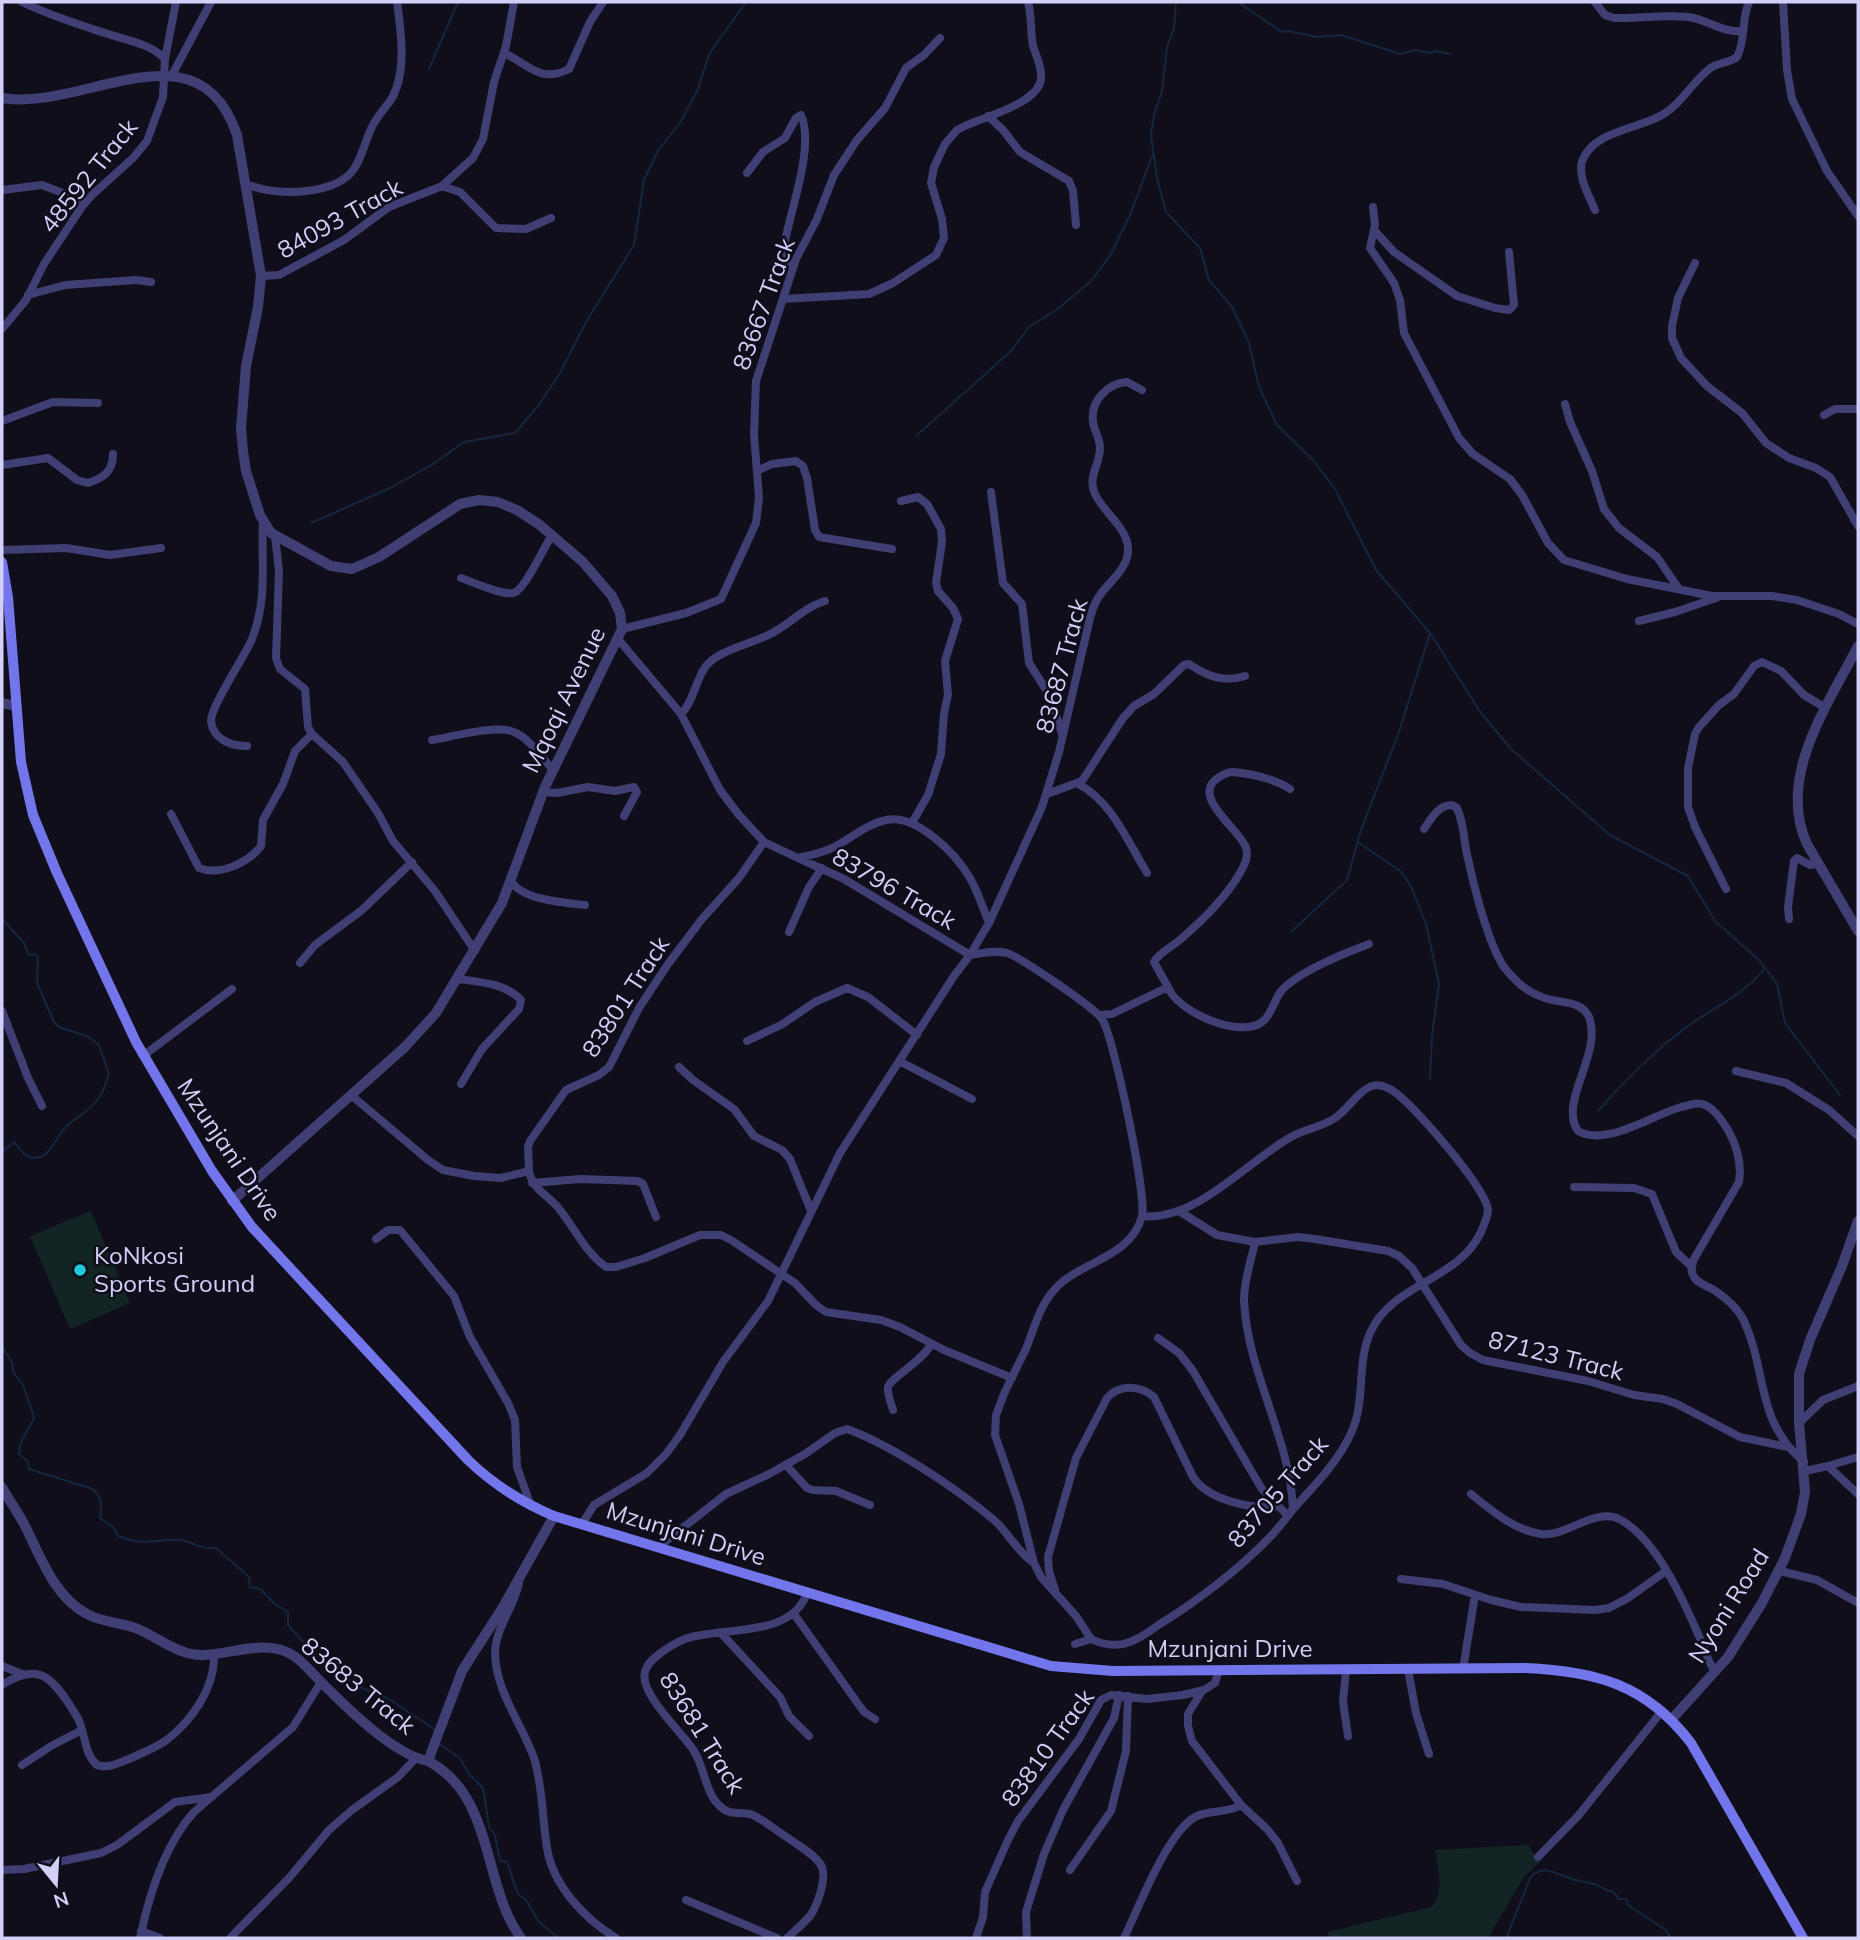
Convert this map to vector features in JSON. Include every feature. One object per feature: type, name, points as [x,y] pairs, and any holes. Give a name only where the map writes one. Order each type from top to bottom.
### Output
[{"type":"main road","name":"Mzunjani Drive","points":[[2,562],[8,597],[25,786],[41,837],[143,1056],[232,1201],[266,1244],[468,1460],[496,1486],[554,1516],[1051,1666],[1090,1670],[1557,1669],[1609,1680],[1632,1691],[1672,1719],[1698,1752],[1803,1938]]},
{"type":"street","points":[[22,2],[141,44],[165,59]]},
{"type":"street","points":[[169,75],[165,59],[176,2]]},
{"type":"street","points":[[169,75],[211,2]]},
{"type":"street","points":[[252,186],[290,191],[312,190],[337,182],[353,170],[371,128],[393,96],[400,76],[400,24],[397,2]]},
{"type":"street","name":"84093 Track","points":[[261,275],[279,275],[344,240],[389,207],[442,186],[473,158],[480,146],[514,2]]},
{"type":"street","points":[[504,53],[539,74],[553,74],[569,69],[590,22],[603,2]]},
{"type":"street","points":[[783,299],[869,294],[893,284],[936,255],[944,238],[932,183],[934,167],[946,144],[957,130],[1025,100],[1035,93],[1041,82],[1028,2]]},
{"type":"street","points":[[1595,2],[1605,15],[1614,18],[1686,16],[1725,29],[1742,31]]},
{"type":"street","points":[[1595,210],[1581,169],[1581,163],[1588,152],[1607,137],[1662,115],[1681,101],[1709,68],[1735,59],[1740,51],[1749,2]]},
{"type":"street","points":[[1783,2],[1787,70],[1792,99],[1827,171],[1858,216]]},
{"type":"street","name":"83667 Track","points":[[622,629],[686,613],[721,599],[756,523],[759,498],[754,408],[756,381],[793,267],[817,219],[834,175],[857,140],[886,108],[906,68],[940,38]]},
{"type":"street","name":"Mqoqi Avenue","points":[[2,98],[47,98],[141,77],[169,75],[190,80],[209,90],[229,115],[237,135],[261,275],[258,307],[246,366],[242,428],[246,471],[263,521],[275,536],[331,566],[352,569],[379,557],[460,504],[479,500],[509,506],[552,535],[583,562],[604,585],[620,613],[622,629],[618,639],[543,792],[502,902],[436,1013],[419,1033],[232,1201]]},
{"type":"street","name":"48592 Track","points":[[2,329],[29,295],[44,264],[86,202],[133,158],[147,141],[169,75]]},
{"type":"street","points":[[747,173],[763,152],[785,138],[796,118],[801,115],[805,151],[785,246],[793,267]]},
{"type":"street","points":[[988,116],[1020,152],[1069,181],[1073,191],[1076,225]]},
{"type":"street","points":[[2,190],[42,185],[86,202]]},
{"type":"street","points":[[442,186],[460,192],[496,229],[526,229],[551,218]]},
{"type":"street","points":[[1373,207],[1374,230],[1370,248],[1398,290],[1404,333],[1464,445],[1510,479],[1522,495],[1548,543],[1564,560],[1627,579],[1719,597],[1772,596],[1797,600],[1839,614],[1858,624]]},
{"type":"street","points":[[1374,230],[1400,257],[1457,296],[1504,310],[1513,309],[1514,305],[1509,252]]},
{"type":"street","points":[[1695,263],[1678,298],[1672,326],[1672,338],[1681,358],[1707,386],[1742,413],[1766,443],[1789,458],[1816,468],[1830,477],[1858,526]]},
{"type":"street","points":[[29,295],[65,285],[136,280],[150,282]]},
{"type":"street","name":"83687 Track","points":[[582,1524],[594,1505],[635,1482],[666,1454],[680,1435],[723,1362],[762,1310],[782,1275],[840,1153],[989,923],[1047,794],[1097,599],[1124,564],[1128,553],[1125,537],[1102,506],[1092,484],[1100,448],[1093,416],[1101,396],[1112,385],[1127,382],[1142,390]]},
{"type":"street","points":[[2,421],[53,402],[98,402]]},
{"type":"street","points":[[1564,404],[1608,516],[1657,557],[1679,589]]},
{"type":"street","points":[[1824,415],[1835,409],[1858,409]]},
{"type":"street","points":[[2,465],[48,458],[77,480],[88,483],[107,474],[113,463],[113,454]]},
{"type":"street","points":[[757,471],[772,464],[796,461],[805,469],[815,530],[819,537],[892,548]]},
{"type":"street","points":[[991,492],[1003,583],[1022,604],[1029,663],[1050,696],[1062,735]]},
{"type":"street","points":[[901,501],[918,497],[927,504],[937,521],[942,534],[936,583],[938,591],[953,608],[958,619],[945,661],[948,695],[941,754],[928,795],[912,823]]},
{"type":"street","points":[[247,746],[219,738],[211,719],[215,706],[244,658],[258,624],[264,592],[263,521]]},
{"type":"street","points":[[461,578],[508,593],[517,592],[524,585],[552,535]]},
{"type":"street","points":[[275,536],[279,571],[276,658],[284,672],[301,683],[305,689],[308,727],[312,734],[343,762],[378,813],[393,841],[435,891],[475,951]]},
{"type":"street","points":[[2,550],[66,548],[110,555],[162,548]]},
{"type":"street","points":[[1639,621],[1719,597]]},
{"type":"street","points":[[681,714],[689,706],[706,667],[714,659],[775,632],[810,607],[825,601]]},
{"type":"street","points":[[618,639],[681,714],[720,790],[764,842]]},
{"type":"street","points":[[1858,646],[1824,707],[1808,746],[1799,787],[1798,808],[1800,829],[1858,931]]},
{"type":"street","points":[[1726,889],[1688,807],[1688,768],[1696,731],[1718,705],[1738,688],[1754,666],[1762,662],[1781,671],[1804,695],[1824,707]]},
{"type":"street","points":[[1047,794],[1078,784],[1088,776],[1123,718],[1134,706],[1154,694],[1184,665],[1189,664],[1206,675],[1223,680],[1245,676]]},
{"type":"street","points":[[2,703],[16,706]]},
{"type":"street","points":[[432,740],[496,730],[512,731],[529,743],[553,770]]},
{"type":"street","points":[[171,814],[199,868],[221,870],[247,859],[261,846],[263,820],[278,795],[295,751],[303,740],[312,734]]},
{"type":"street","points":[[1290,789],[1278,781],[1231,772],[1220,776],[1210,785],[1209,795],[1245,846],[1247,858],[1239,875],[1199,922],[1174,946],[1156,958],[1156,969],[1178,1002],[1213,1022],[1229,1026],[1259,1024],[1265,1019],[1279,993],[1294,980],[1369,944]]},
{"type":"street","points":[[1078,784],[1093,792],[1109,811],[1147,873]]},
{"type":"street","points":[[543,792],[557,793],[588,787],[615,791],[634,787],[637,794],[624,816]]},
{"type":"street","points":[[1424,829],[1443,806],[1452,805],[1457,808],[1472,878],[1494,946],[1506,969],[1530,992],[1553,1001],[1575,1004],[1588,1015],[1591,1046],[1573,1115],[1578,1131],[1592,1136],[1612,1134],[1670,1110],[1699,1103],[1710,1108],[1724,1125],[1738,1152],[1739,1182],[1692,1267]]},
{"type":"street","points":[[798,858],[830,849],[880,821],[897,819],[912,823],[946,849],[968,874],[989,923]]},
{"type":"street","name":"83796 Track","points":[[764,842],[852,884],[970,956]]},
{"type":"street","name":"83801 Track","points":[[529,1171],[530,1141],[559,1099],[571,1086],[599,1075],[609,1067],[639,1008],[668,964],[764,842]]},
{"type":"street","points":[[1789,919],[1794,861],[1799,859],[1810,865],[1818,864]]},
{"type":"street","points":[[300,963],[315,944],[362,910],[412,862]]},
{"type":"street","points":[[789,932],[809,887],[822,868]]},
{"type":"street","points":[[511,881],[516,889],[549,901],[586,905]]},
{"type":"street","points":[[970,956],[997,952],[1015,956],[1098,1015],[1103,1020],[1109,1036],[1125,1098],[1141,1191],[1142,1216],[1123,1246],[1063,1281],[1049,1296],[998,1409],[995,1434],[1019,1504],[1034,1563],[1041,1577],[1082,1624],[1091,1639]]},
{"type":"street","points":[[458,979],[495,985],[510,991],[521,1000],[519,1009],[482,1049],[461,1084]]},
{"type":"street","points":[[1098,1015],[1112,1014],[1168,987]]},
{"type":"street","points":[[747,1041],[847,988],[868,998],[917,1035]]},
{"type":"street","points":[[143,1056],[232,989]]},
{"type":"street","points":[[2,1012],[42,1106]]},
{"type":"street","points":[[2,1037],[10,1031]]},
{"type":"street","points":[[899,1061],[972,1099]]},
{"type":"street","points":[[679,1067],[734,1109],[754,1136],[782,1150],[790,1159],[811,1211]]},
{"type":"street","points":[[1736,1071],[1786,1083],[1829,1110],[1858,1136]]},
{"type":"street","name":"83705 Track","points":[[1075,1644],[1091,1639],[1110,1645],[1127,1643],[1186,1609],[1261,1546],[1324,1477],[1352,1433],[1359,1411],[1367,1343],[1374,1325],[1392,1305],[1469,1252],[1487,1217],[1487,1204],[1425,1121],[1387,1087],[1375,1086],[1362,1090],[1338,1116],[1292,1136],[1252,1162],[1219,1189],[1179,1211],[1153,1217],[1142,1216]]},
{"type":"street","points":[[351,1095],[443,1170],[501,1178],[529,1171],[533,1183],[560,1210],[585,1248],[606,1267],[616,1268],[700,1234],[711,1233],[731,1240],[795,1283],[826,1312],[881,1320],[900,1326],[931,1344],[1012,1378]]},
{"type":"street","points":[[533,1183],[580,1179],[639,1181],[656,1217]]},
{"type":"street","points":[[1574,1187],[1634,1188],[1652,1194],[1676,1252],[1692,1267],[1695,1279],[1725,1298],[1744,1322],[1758,1365],[1769,1415],[1777,1433],[1804,1466],[1828,1466],[1858,1457]]},
{"type":"street","name":"87123 Track","points":[[1179,1211],[1217,1235],[1255,1242],[1298,1237],[1388,1251],[1406,1261],[1461,1345],[1483,1360],[1588,1381],[1634,1395],[1663,1399],[1741,1437],[1788,1447]]},
{"type":"street","name":"Nyoni Road","points":[[1672,1719],[1717,1672],[1780,1571],[1803,1505],[1804,1466],[1798,1386],[1803,1362],[1858,1221]]},
{"type":"street","points":[[376,1239],[388,1230],[400,1230],[454,1296],[470,1337],[513,1413],[517,1467],[531,1506]]},
{"type":"street","points":[[1158,1338],[1179,1353],[1193,1371],[1253,1474],[1278,1506],[1290,1513],[1291,1486],[1259,1376],[1246,1315],[1245,1287],[1255,1242]]},
{"type":"street","points":[[893,1410],[888,1386],[922,1359],[931,1344]]},
{"type":"street","points":[[1799,1423],[1823,1400],[1858,1386]]},
{"type":"street","points":[[1057,1595],[1049,1571],[1048,1557],[1076,1458],[1107,1398],[1122,1388],[1143,1389],[1154,1396],[1193,1477],[1202,1488],[1241,1503],[1278,1506]]},
{"type":"street","points":[[657,1548],[726,1494],[786,1465],[835,1433],[847,1429],[894,1453],[964,1496],[996,1522],[1021,1555],[1034,1563]]},
{"type":"street","points":[[786,1465],[807,1488],[836,1491],[870,1504]]},
{"type":"street","points":[[1828,1466],[1858,1494]]},
{"type":"street","name":"83683 Track","points":[[2,1488],[54,1580],[69,1600],[83,1612],[104,1621],[136,1628],[183,1652],[200,1655],[241,1648],[287,1652],[306,1666],[369,1726],[416,1758],[428,1762]]},
{"type":"street","points":[[1471,1494],[1508,1522],[1541,1534],[1556,1532],[1585,1521],[1617,1518],[1646,1542],[1666,1571],[1703,1644],[1709,1662],[1717,1672]]},
{"type":"street","points":[[521,1938],[505,1912],[487,1846],[474,1813],[452,1780],[439,1767],[428,1762],[462,1671],[554,1516]]},
{"type":"street","points":[[1401,1579],[1443,1584],[1521,1607],[1595,1610],[1609,1608],[1628,1598],[1666,1571]]},
{"type":"street","points":[[1780,1571],[1817,1580],[1858,1603]]},
{"type":"street","points":[[520,1577],[497,1640],[497,1668],[516,1721],[536,1765],[545,1817],[546,1843],[552,1867],[584,1914],[616,1938]]},
{"type":"street","points":[[807,1593],[794,1614],[864,1712],[875,1719]]},
{"type":"street","points":[[1462,1669],[1475,1595]]},
{"type":"street","name":"83681 Track","points":[[787,1938],[813,1910],[822,1881],[822,1868],[799,1846],[756,1817],[721,1808],[705,1779],[695,1752],[660,1709],[645,1681],[645,1672],[649,1663],[684,1639],[770,1624],[794,1614]]},
{"type":"street","points":[[721,1633],[780,1697],[789,1716],[809,1736]]},
{"type":"street","points":[[2,1666],[22,1674],[40,1674],[52,1681],[75,1713],[87,1753],[100,1767],[114,1765],[160,1744],[183,1723],[207,1691],[213,1672],[214,1654]]},
{"type":"street","points":[[1408,1669],[1416,1713],[1429,1754]]},
{"type":"street","points":[[1219,1670],[1215,1683],[1202,1691],[1190,1709],[1188,1720],[1192,1741],[1241,1805],[1278,1843],[1297,1881]]},
{"type":"street","points":[[1346,1670],[1343,1702],[1348,1736]]},
{"type":"street","points":[[2,1685],[22,1674]]},
{"type":"street","points":[[160,1938],[140,1935],[163,1865],[178,1832],[194,1812],[293,1727],[321,1682]]},
{"type":"street","name":"83810 Track","points":[[976,1938],[984,1914],[985,1892],[1015,1827],[1071,1751],[1101,1700],[1107,1695],[1160,1698],[1202,1691]]},
{"type":"street","points":[[1070,1870],[1111,1811],[1126,1751],[1124,1696]]},
{"type":"street","points":[[1027,1938],[1026,1912],[1044,1854],[1063,1810],[1124,1696]]},
{"type":"street","points":[[1538,1857],[1578,1816],[1662,1711]]},
{"type":"street","points":[[22,1765],[82,1730]]},
{"type":"street","points":[[230,1938],[289,1878],[338,1821],[398,1777],[416,1758]]},
{"type":"street","points":[[2,1870],[23,1869],[101,1853],[117,1845],[175,1802],[212,1797]]},
{"type":"street","points":[[1124,1938],[1161,1862],[1187,1824],[1200,1815],[1241,1805]]},
{"type":"street","points":[[686,1900],[777,1938]]},
{"type":"shaded area","name":"KoNkosi Sports Ground","points":[[91,1211],[130,1303],[70,1329],[30,1236]]},
{"type":"shaded area","points":[[1528,1845],[1540,1862],[1524,1877],[1488,1938],[1328,1938],[1328,1932],[1431,1907],[1439,1887],[1435,1850]]},
{"type":"waterway","points":[[429,69],[458,2]]},
{"type":"waterway","points":[[311,523],[390,488],[433,464],[464,442],[515,433],[538,406],[634,245],[644,180],[658,151],[681,121],[698,89],[709,54],[746,2]]},
{"type":"waterway","points":[[1176,2],[1174,28],[1167,47],[1162,91],[1151,135],[1157,178],[1166,212],[1200,248],[1209,280],[1232,307],[1249,343],[1259,387],[1277,425],[1313,460],[1335,489],[1376,570],[1430,633],[1399,732],[1361,830],[1347,880],[1291,932]]},
{"type":"waterway","points":[[1238,2],[1282,32],[1317,37],[1341,35],[1400,54],[1415,50],[1450,54]]},
{"type":"waterway","points":[[916,436],[1011,351],[1029,327],[1059,308],[1090,282],[1110,256],[1130,215],[1153,154]]},
{"type":"waterway","points":[[1430,633],[1481,713],[1511,749],[1610,835],[1688,876],[1715,921],[1759,960],[1777,984],[1785,1023],[1840,1095]]},
{"type":"waterway","points":[[1358,842],[1400,871],[1411,886],[1426,924],[1439,984],[1430,1079]]},
{"type":"waterway","points":[[2,919],[24,943],[29,955],[35,954],[38,957],[37,983],[54,1022],[59,1027],[87,1036],[99,1045],[109,1074],[94,1104],[65,1128],[44,1155],[36,1158],[28,1156],[14,1142],[2,1152]]},
{"type":"waterway","points":[[1598,1111],[1662,1047],[1685,1028],[1737,994],[1764,969]]},
{"type":"waterway","points":[[2,1347],[12,1362],[13,1372],[23,1385],[34,1417],[19,1448],[19,1454],[28,1462],[29,1469],[93,1489],[101,1502],[100,1518],[113,1527],[118,1536],[142,1542],[183,1540],[205,1548],[216,1548],[249,1577],[250,1587],[260,1589],[276,1605],[288,1612],[288,1625],[314,1654],[340,1665],[349,1680],[392,1701],[435,1732]]},
{"type":"waterway","points":[[439,1744],[459,1757],[470,1775],[483,1788],[489,1827],[495,1835],[500,1861],[507,1862],[518,1894],[526,1900],[539,1922],[558,1938]]},
{"type":"waterway","points":[[1509,1938],[1507,1936],[1531,1876],[1542,1871],[1552,1871],[1614,1892],[1618,1899],[1626,1899],[1628,1905],[1666,1930],[1670,1938]]},
{"type":"place","name":"KoNkosi Sports Ground","points":[[80,1270]]}]
